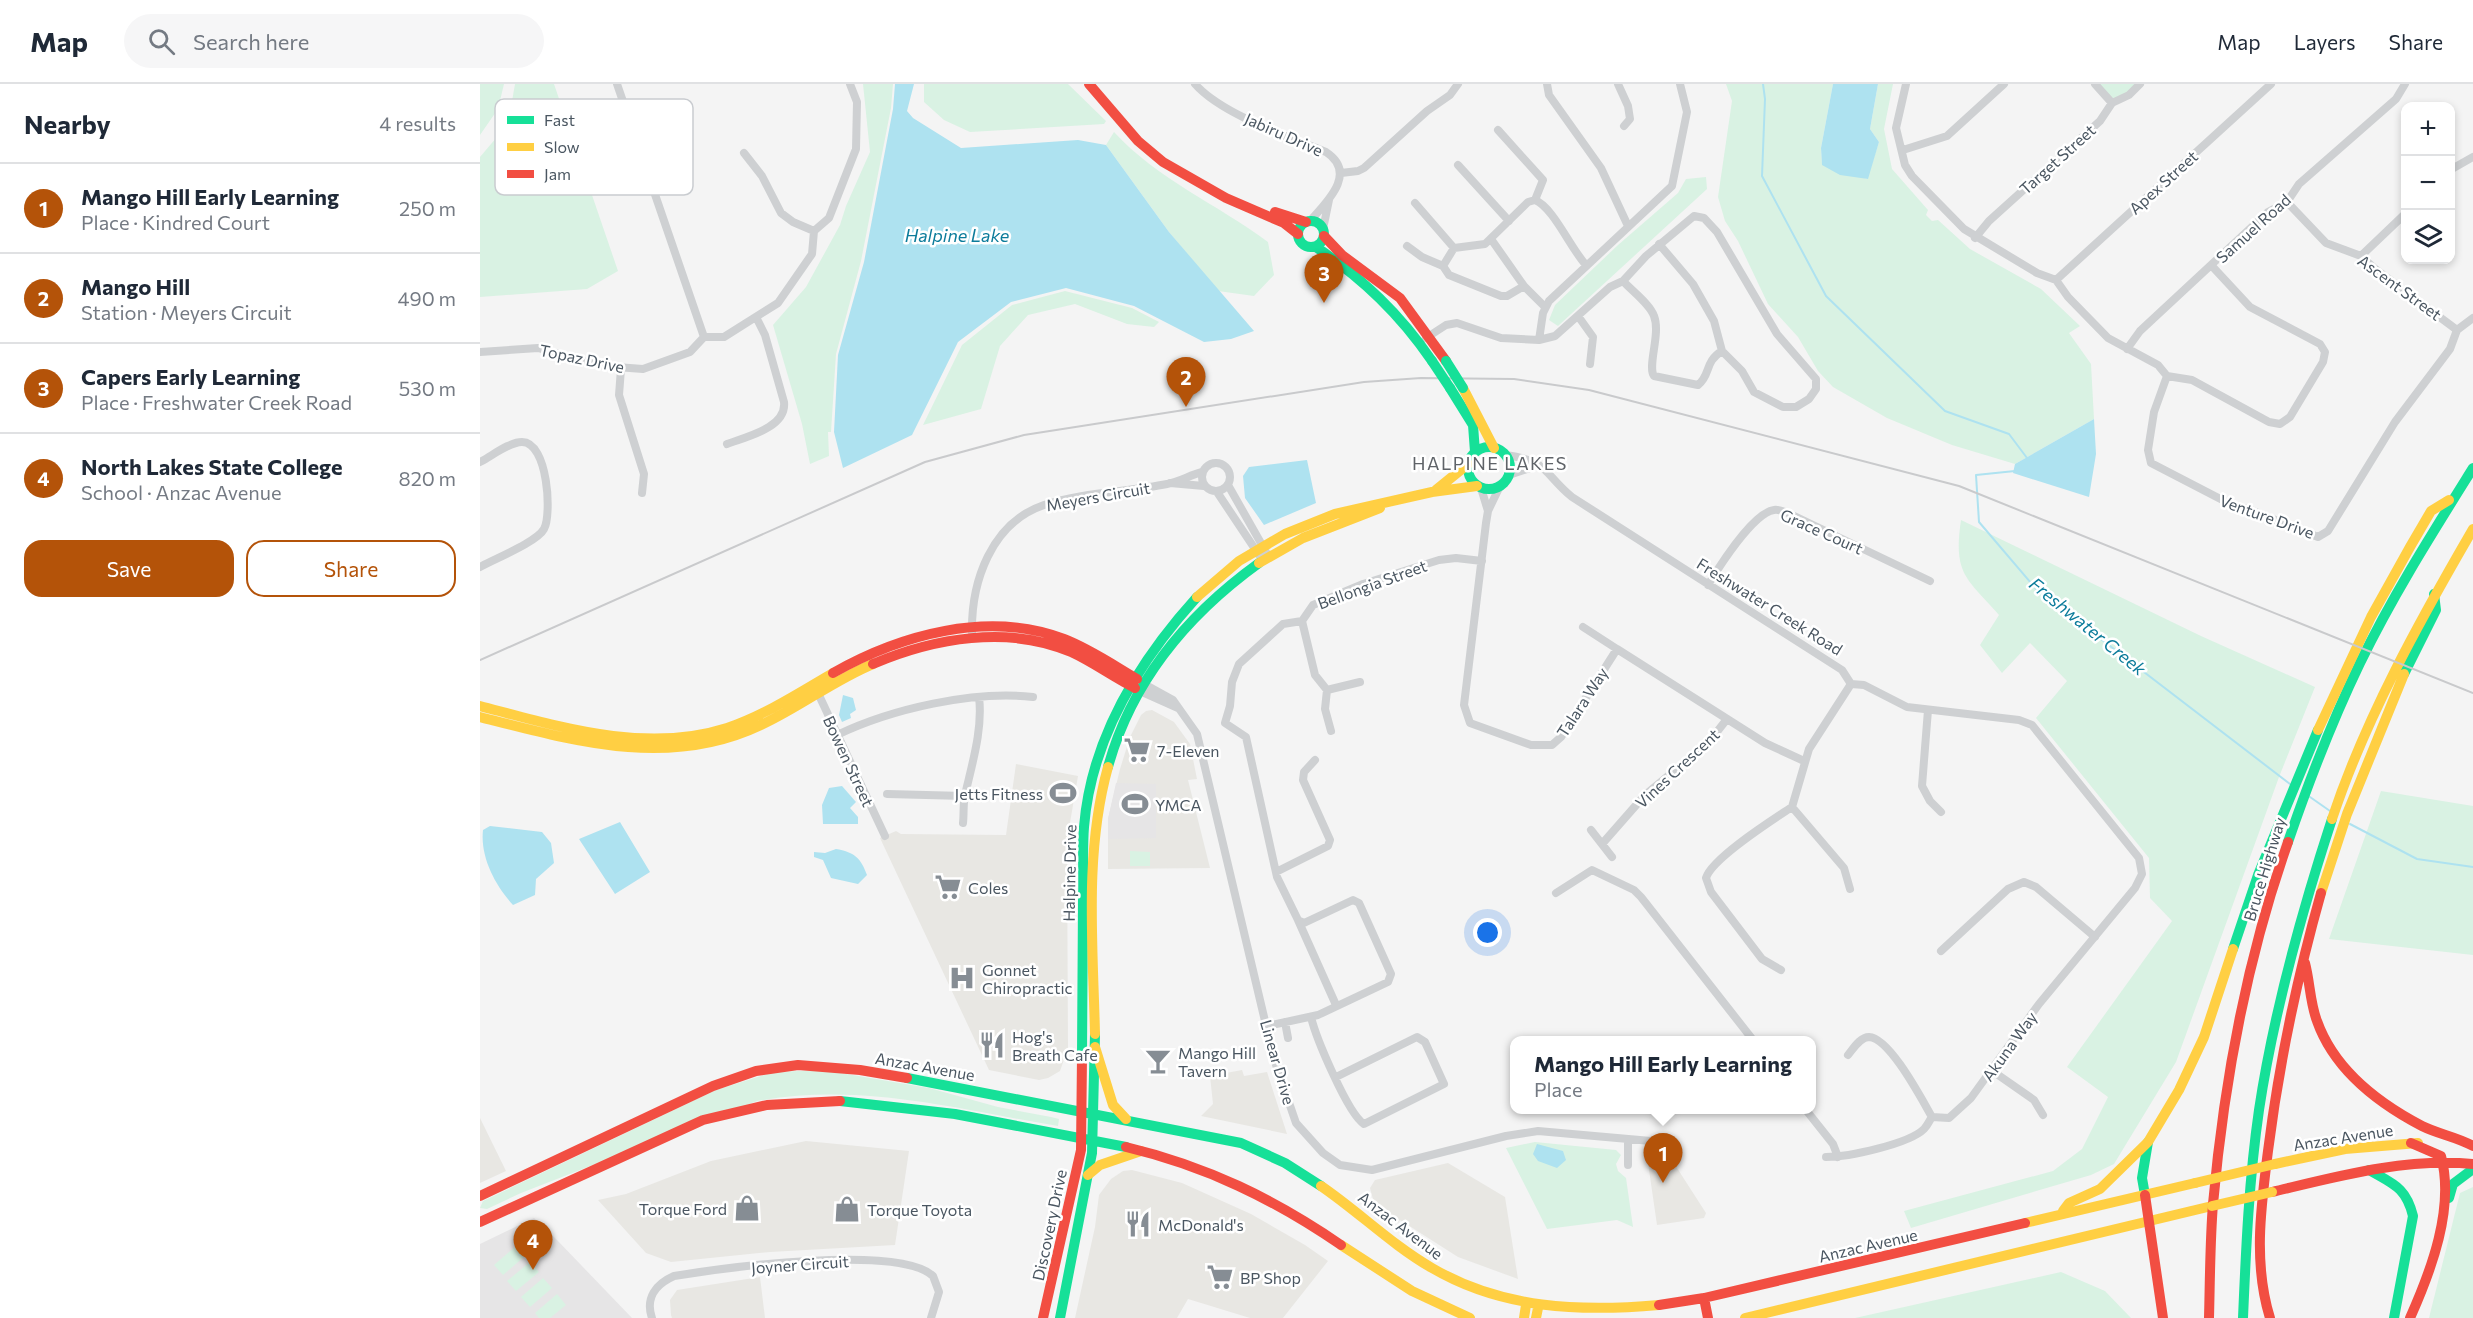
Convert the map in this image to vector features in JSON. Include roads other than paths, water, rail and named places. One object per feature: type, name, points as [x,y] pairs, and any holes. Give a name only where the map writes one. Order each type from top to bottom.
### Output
[{"type":"main road","points":[[1089,84],[1138,141],[1163,162],[1226,198],[1284,223],[1298,234],[1304,246],[1316,247],[1357,274],[1380,293],[1446,360],[1494,448]]},
{"type":"main road","points":[[1098,84],[1144,137],[1170,158],[1240,197],[1308,222],[1318,223],[1342,255],[1400,298],[1425,339],[1432,361],[1473,425],[1475,452],[1468,464],[1470,476],[1479,487],[1500,486],[1509,476],[1509,462],[1506,455],[1488,447],[1475,452]]},
{"type":"main road","points":[[1298,234],[1300,227],[1308,222]]},
{"type":"main road","points":[[1316,247],[1323,232]]},
{"type":"main road","name":"Halpine Drive","points":[[1433,491],[1448,483],[1468,464]]},
{"type":"main road","name":"Bruce Highway","points":[[2210,1318],[2216,1168],[2235,1039],[2259,938],[2297,814],[2318,760],[2373,638],[2453,497],[2473,468]]},
{"type":"main road","name":"Halpine Drive","points":[[1081,1138],[1084,826],[1088,794],[1100,751],[1131,681],[1155,642],[1190,604],[1228,570],[1263,554],[1335,514],[1388,504],[1433,491],[1479,487]]},
{"type":"main road","points":[[2163,1318],[2142,1178],[2148,1142],[2180,1090],[2204,1037],[2243,915],[2285,807],[2307,753],[2367,625],[2431,512],[2453,497]]},
{"type":"main road","points":[[2243,1318],[2246,1218],[2260,1098],[2280,988],[2326,832],[2346,778],[2398,660],[2473,529]]},
{"type":"main road","name":"Halpine Drive","points":[[1094,1113],[1092,860],[1095,822],[1104,778],[1115,741],[1142,687],[1165,652],[1197,614],[1263,554]]},
{"type":"main road","points":[[2270,1318],[2262,1292],[2260,1225],[2280,1060],[2303,958],[2339,840],[2359,786],[2402,681],[2436,610],[2434,594]]},
{"type":"main road","points":[[480,706],[607,737],[662,740],[707,733],[741,723],[898,654],[972,634],[1021,630],[1054,636],[1076,645],[1142,687]]},
{"type":"main road","points":[[480,717],[605,747],[673,749],[720,741],[748,732],[816,690]]},
{"type":"main road","points":[[2303,958],[2317,1022],[2335,1055],[2349,1074],[2406,1117],[2441,1134],[2460,1138],[2473,1146]]},
{"type":"main road","points":[[1095,1047],[1113,1105],[1126,1119]]},
{"type":"main road","name":"Anzac Avenue","points":[[480,1196],[713,1086],[769,1068],[812,1065],[860,1070],[1229,1140],[1270,1154],[1330,1190],[1428,1267],[1471,1289],[1533,1310],[1601,1313],[1648,1309],[1704,1298],[2345,1149],[2411,1143],[2473,1146]]},
{"type":"main road","points":[[480,1222],[672,1133],[724,1113],[758,1105],[840,1100],[875,1102],[1093,1140],[1207,1170],[1253,1190],[1312,1223],[1395,1283],[1438,1306],[1470,1318]]},
{"type":"main road","name":"Discovery Drive","points":[[1060,1318],[1088,1175],[1094,1113]]},
{"type":"main road","name":"Discovery Drive","points":[[1044,1318],[1072,1195],[1081,1138]]},
{"type":"main road","points":[[2061,1214],[2069,1203],[2088,1196],[2110,1180],[2137,1150],[2148,1142]]},
{"type":"main road","points":[[2410,1318],[2430,1268],[2441,1213],[2444,1162],[2437,1152],[2418,1149],[2411,1143]]},
{"type":"main road","points":[[1088,1175],[1102,1162],[1129,1158],[1141,1151]]},
{"type":"main road","points":[[1745,1318],[2149,1220],[2369,1170],[2444,1162],[2473,1167]]},
{"type":"main road","points":[[2441,1213],[2447,1207],[2453,1184],[2473,1167]]},
{"type":"main road","points":[[2369,1170],[2400,1188],[2409,1200],[2414,1216],[2400,1297],[2394,1318]]},
{"type":"main road","points":[[1704,1298],[1708,1318]]},
{"type":"main road","points":[[1524,1318],[1533,1310]]},
{"type":"street","points":[[617,84],[622,99]]},
{"type":"street","name":"Topaz Drive","points":[[480,352],[538,348],[621,369],[643,369],[687,353],[704,337],[724,337],[757,319],[778,303],[792,287],[812,254],[814,231],[829,218],[856,149],[857,102],[850,84]]},
{"type":"street","name":"Jabiru Drive","points":[[1195,84],[1211,97],[1258,124],[1326,152],[1338,162],[1341,173]]},
{"type":"street","points":[[1323,232],[1329,200],[1341,173],[1364,168],[1426,111],[1450,95],[1458,84]]},
{"type":"street","points":[[1547,84],[1549,95],[1575,128],[1600,168],[1628,226]]},
{"type":"street","points":[[1618,84],[1630,114],[1630,119],[1624,126]]},
{"type":"street","points":[[1539,340],[1545,306],[1586,265],[1669,190],[1674,181],[1687,112],[1680,84]]},
{"type":"street","points":[[1906,84],[1896,125],[1910,173],[1957,224],[1975,238],[2037,273],[2056,280],[2067,296],[2106,336],[2158,365],[2167,376],[2189,378],[2269,422],[2280,424],[2290,417],[2324,362],[2325,352],[2320,345],[2250,307],[2211,266]]},
{"type":"street","points":[[1903,150],[1947,136],[2004,84]]},
{"type":"street","points":[[2095,84],[2112,103]]},
{"type":"street","name":"Target Street","points":[[1975,238],[1989,221],[2100,121],[2112,103],[2128,95],[2140,84]]},
{"type":"street","name":"Apex Street","points":[[2056,280],[2271,84]]},
{"type":"street","name":"Samuel Road","points":[[2127,349],[2140,331],[2268,212],[2287,202],[2299,184],[2396,99],[2405,84]]},
{"type":"street","points":[[1498,130],[1543,180],[1535,200]]},
{"type":"street","points":[[744,153],[762,176],[781,213],[793,222],[814,231]]},
{"type":"street","points":[[2455,168],[2473,158]]},
{"type":"street","points":[[1458,165],[1509,221]]},
{"type":"street","points":[[655,195],[704,337]]},
{"type":"street","points":[[1308,222],[1329,200]]},
{"type":"street","points":[[1454,248],[1479,246],[1491,239],[1528,202],[1535,200],[1542,204],[1570,246],[1586,265]]},
{"type":"street","name":"Ascent Street","points":[[2287,202],[2326,243],[2361,256],[2382,275],[2457,330]]},
{"type":"street","points":[[1415,203],[1454,248]]},
{"type":"street","points":[[1425,339],[1446,325],[1457,323],[1501,338],[1539,340],[1555,336],[1610,287],[1623,281],[1659,244],[1694,216],[1710,223],[1778,334],[1816,379],[1816,389],[1809,399],[1796,407],[1771,403],[1754,392],[1742,371],[1722,351],[1714,321],[1693,284],[1659,244]]},
{"type":"street","points":[[2361,256],[2401,218]]},
{"type":"street","points":[[1491,239],[1524,286],[1545,306]]},
{"type":"street","points":[[1407,246],[1422,257],[1443,266],[1449,275],[1501,296],[1508,296],[1524,286]]},
{"type":"street","points":[[1443,266],[1454,248]]},
{"type":"street","points":[[1623,281],[1655,316],[1657,344],[1651,370],[1654,376],[1698,385],[1704,379],[1709,361],[1722,351]]},
{"type":"street","points":[[1578,316],[1593,337],[1590,364]]},
{"type":"street","name":"Venture Drive","points":[[2167,376],[2154,412],[2148,454],[2153,465],[2234,506],[2248,509],[2318,537],[2328,531],[2395,422],[2450,349],[2457,330],[2473,318]]},
{"type":"street","points":[[727,444],[773,424],[784,411],[784,402],[765,334],[757,319]]},
{"type":"street","points":[[621,369],[619,394],[642,468],[642,493]]},
{"type":"street","points":[[480,462],[516,443],[531,444],[544,464],[546,521],[539,535],[480,567]]},
{"type":"street","name":"Freshwater Creek Road","points":[[1506,455],[1528,460],[1549,471],[1572,497],[1842,670],[1851,684],[1864,685],[1900,705],[2019,720],[2032,725],[2133,849],[2142,866],[2142,874]]},
{"type":"street","points":[[1212,463],[1225,466],[1230,473],[1228,485],[1263,554],[1217,492],[1204,486],[1202,472],[1212,463]]},
{"type":"street","points":[[1509,476],[1539,465]]},
{"type":"street","name":"Meyers Circuit","points":[[972,634],[974,605],[984,563],[1000,536],[1018,519],[1042,506],[1059,501],[1170,483],[1202,472]]},
{"type":"street","name":"Meyers Circuit","points":[[1170,483],[1204,486]]},
{"type":"street","points":[[1217,492],[1228,485]]},
{"type":"street","name":"Talara Way","points":[[1500,486],[1488,511],[1464,705],[1470,723],[1531,745],[1552,746],[1561,737],[1617,648],[1765,743],[1804,761]]},
{"type":"street","name":"Talara Way","points":[[1479,487],[1488,511]]},
{"type":"street","name":"Grace Court","points":[[1708,585],[1735,544],[1766,513],[1774,510],[1788,513],[1930,581]]},
{"type":"street","name":"Bellongia Street","points":[[1276,872],[1246,737],[1225,723],[1230,706],[1232,682],[1239,664],[1283,624],[1302,621],[1313,605],[1363,584],[1439,560],[1456,558],[1482,561]]},
{"type":"street","points":[[1302,621],[1315,675],[1327,690],[1324,709],[1331,731]]},
{"type":"street","points":[[1583,627],[1617,648]]},
{"type":"street","points":[[1327,690],[1360,682]]},
{"type":"street","points":[[1780,970],[1762,959],[1711,892],[1706,878],[1714,865],[1778,815],[1792,807],[1804,761],[1851,684]]},
{"type":"street","name":"Linear Drive","points":[[1142,687],[1179,709],[1191,722],[1198,740],[1274,1059],[1296,1123],[1323,1153],[1340,1165],[1372,1170],[1506,1136],[1538,1131],[1651,1141]]},
{"type":"street","name":"Bowen Street","points":[[816,690],[885,836]]},
{"type":"street","points":[[837,735],[861,723],[923,706],[991,695],[1033,697]]},
{"type":"street","points":[[963,823],[965,796],[970,782],[980,711],[978,697]]},
{"type":"street","points":[[1928,710],[1922,786],[1930,801],[1941,812]]},
{"type":"street","name":"Vines Crescent","points":[[1602,844],[1645,795],[1709,742],[1727,719]]},
{"type":"street","points":[[1315,760],[1304,772],[1303,780],[1330,840],[1328,846],[1276,872],[1336,1005]]},
{"type":"street","points":[[887,794],[965,796]]},
{"type":"street","points":[[1792,807],[1844,868],[1850,889]]},
{"type":"street","points":[[1591,830],[1612,857]]},
{"type":"street","points":[[1556,893],[1592,870],[1634,890],[1748,1036]]},
{"type":"street","name":"Akuna Way","points":[[1826,1157],[1872,1151],[1922,1131],[1932,1118],[1946,1120],[1954,1115],[1971,1098],[2039,1004],[2135,888],[2142,874]]},
{"type":"street","points":[[1941,951],[2007,889],[2024,882],[2036,887],[2095,937]]},
{"type":"street","points":[[1267,1026],[1311,1017],[1388,982],[1391,974],[1359,903],[1353,900],[1304,922],[1298,920]]},
{"type":"street","points":[[1311,1017],[1316,1035],[1336,1077],[1357,1120],[1364,1124],[1444,1084],[1425,1042],[1417,1037],[1336,1077]]},
{"type":"street","points":[[1285,1022],[1288,1038]]},
{"type":"street","points":[[1848,1055],[1863,1039],[1871,1037],[1880,1042],[1901,1066],[1932,1118]]},
{"type":"street","points":[[1991,1070],[2034,1100],[2043,1115]]},
{"type":"street","points":[[1809,1114],[1833,1144],[1838,1157]]},
{"type":"street","points":[[1628,1165],[1629,1139]]},
{"type":"street","name":"Joyner Circuit","points":[[652,1318],[649,1307],[652,1294],[662,1282],[674,1276],[774,1264],[882,1259],[913,1265],[933,1276],[939,1292],[931,1318]]},
{"type":"water","name":"Halpine Lake","points":[[895,84],[914,84],[907,111],[913,118],[961,148],[1078,140],[1106,145],[1169,232],[1254,331],[1231,339],[1204,342],[1134,306],[1066,288],[1011,302],[958,342],[912,435],[843,468],[834,432],[838,355],[864,262],[893,109]]},
{"type":"water","points":[[1833,84],[1878,84],[1870,129],[1879,142],[1868,179],[1840,175],[1822,165],[1821,148]]},
{"type":"water","points":[[2094,419],[2096,454],[2089,497],[2013,473],[2015,464]]},
{"type":"water","points":[[1307,460],[1316,503],[1264,525],[1245,498],[1243,476],[1249,467]]},
{"type":"water","points":[[843,695],[853,698],[856,710],[850,714],[851,718],[842,722],[839,715]]},
{"type":"water","points":[[842,786],[856,802],[850,808],[858,817],[858,824],[823,824],[822,805],[829,788]]},
{"type":"water","points":[[620,822],[650,872],[615,894],[579,839]]},
{"type":"water","points":[[490,826],[542,832],[551,843],[554,863],[536,879],[535,895],[513,905],[500,889],[490,870],[484,850],[483,830]]},
{"type":"water","points":[[836,849],[852,854],[862,864],[867,875],[858,884],[831,878],[823,860],[814,857],[814,852],[825,853]]},
{"type":"water","points":[[1537,1144],[1563,1151],[1566,1160],[1557,1168],[1538,1161],[1533,1154]]},
{"type":"waterway","name":"Freshwater Creek","points":[[1763,84],[1765,99],[1762,176],[1826,296],[1945,411],[2009,434],[2027,458]]},
{"type":"waterway","name":"Freshwater Creek","points":[[2015,471],[1976,475],[1979,522],[2037,590],[2290,784]]},
{"type":"waterway","name":"Freshwater Creek","points":[[2310,797],[2330,811]]},
{"type":"waterway","name":"Freshwater Creek","points":[[2350,824],[2417,859],[2473,867]]},
{"type":"railway","points":[[480,660],[925,462],[1024,435],[1364,382],[1421,378],[1514,379],[1589,390],[1959,486],[2473,693]]},
{"type":"place","name":"Capers Early Learning","points":[[1324,303]]},
{"type":"place","name":"Mango Hill","points":[[1186,407]]},
{"type":"place","name":"7-Eleven","points":[[1137,750]]},
{"type":"place","name":"Jetts Fitness","points":[[1063,793]]},
{"type":"place","name":"YMCA","points":[[1135,804]]},
{"type":"place","name":"Coles","points":[[948,887]]},
{"type":"place","name":"Gonnet Chiropractic","points":[[962,978]]},
{"type":"place","name":"Hog's Breath Cafe","points":[[992,1045]]},
{"type":"place","name":"Mango Hill Tavern","points":[[1158,1061]]},
{"type":"place","name":"Mango Hill Early Learning","points":[[1663,1183]]},
{"type":"place","name":"Torque Ford","points":[[747,1208]]},
{"type":"place","name":"Torque Toyota","points":[[847,1209]]},
{"type":"place","name":"McDonald's","points":[[1138,1224]]},
{"type":"place","name":"North Lakes State College","points":[[533,1270]]},
{"type":"place","name":"BP Shop","points":[[1220,1277]]},
{"type":"district","name":"HALPINE LAKES","points":[[1490,463]]}]
